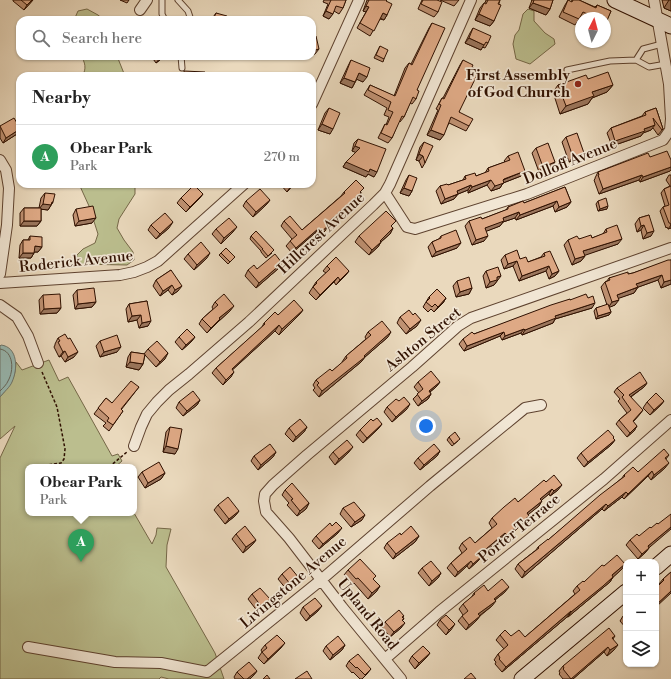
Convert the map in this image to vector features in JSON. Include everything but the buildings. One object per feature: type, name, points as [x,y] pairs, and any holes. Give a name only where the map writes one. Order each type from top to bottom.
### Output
[{"type":"main road","points":[[615,0],[671,26]]},
{"type":"main road","points":[[659,564],[671,554]]},
{"type":"main road","points":[[522,679],[623,595]]},
{"type":"street","points":[[140,10],[147,0]]},
{"type":"street","points":[[316,95],[359,0]]},
{"type":"street","name":"Hillcrest Avenue","points":[[134,446],[147,414],[157,402],[249,322],[385,192],[390,184],[471,0]]},
{"type":"street","name":"Dolloff Avenue","points":[[385,192],[407,227],[415,229],[527,194],[662,140],[670,130],[671,119],[669,84],[654,0]]},
{"type":"street","points":[[0,160],[6,170],[10,188],[7,225],[0,274]]},
{"type":"street","name":"Roderick Avenue","points":[[0,283],[120,275],[147,268],[167,254],[240,188]]},
{"type":"street","name":"Ashton Street","points":[[266,512],[264,501],[265,494],[273,485],[458,326],[471,318],[671,248]]},
{"type":"street","points":[[0,305],[17,317],[28,336],[38,362]]},
{"type":"street","name":"Livingstone Avenue","points":[[28,647],[115,662],[161,662],[207,672],[321,580],[430,486],[525,408],[541,405]]},
{"type":"street","name":"Porter Terrace","points":[[385,659],[439,612],[604,479],[671,420]]},
{"type":"street","name":"Upland Road","points":[[266,512],[289,538],[342,607],[401,679]]},
{"type":"lane","points":[[162,0],[163,16]]},
{"type":"lane","points":[[178,0],[188,11],[190,16]]},
{"type":"lane","points":[[636,60],[643,49],[662,44]]},
{"type":"lane","points":[[181,60],[182,68]]},
{"type":"lane","points":[[567,70],[610,61],[636,60],[649,67],[666,64]]},
{"type":"path","points":[[38,362],[57,407],[65,448],[64,459],[61,463],[54,464]]},
{"type":"path","points":[[113,464],[134,446]]},
{"type":"green space","points":[[87,9],[99,16],[76,16],[78,11]]},
{"type":"green space","points":[[528,9],[534,11],[534,21],[545,33],[554,39],[555,44],[530,64],[516,59],[513,44],[515,35],[519,30],[523,14]]},
{"type":"green space","points":[[119,60],[123,72],[84,72],[84,61]]},
{"type":"green space","points":[[81,188],[135,188],[135,194],[119,219],[117,228],[133,252],[134,260],[127,265],[77,264],[77,255],[83,249],[95,243],[98,234],[89,206]]},
{"type":"green space","points":[[49,360],[59,381],[68,377],[112,456],[118,454],[122,461],[118,464],[25,464],[25,516],[136,516],[152,544],[157,528],[171,529],[167,545],[166,567],[215,653],[224,679],[169,679],[161,677],[159,679],[0,679],[0,458],[15,426],[0,439],[0,397],[12,381],[15,373],[16,362],[22,370]]},
{"type":"water","points":[[0,346],[7,347],[14,354],[16,365],[12,382],[0,397]]},
{"type":"place","name":"First Assembly of God Church","points":[[578,84]]},
{"type":"place","name":"Obear Park","points":[[81,562]]}]
